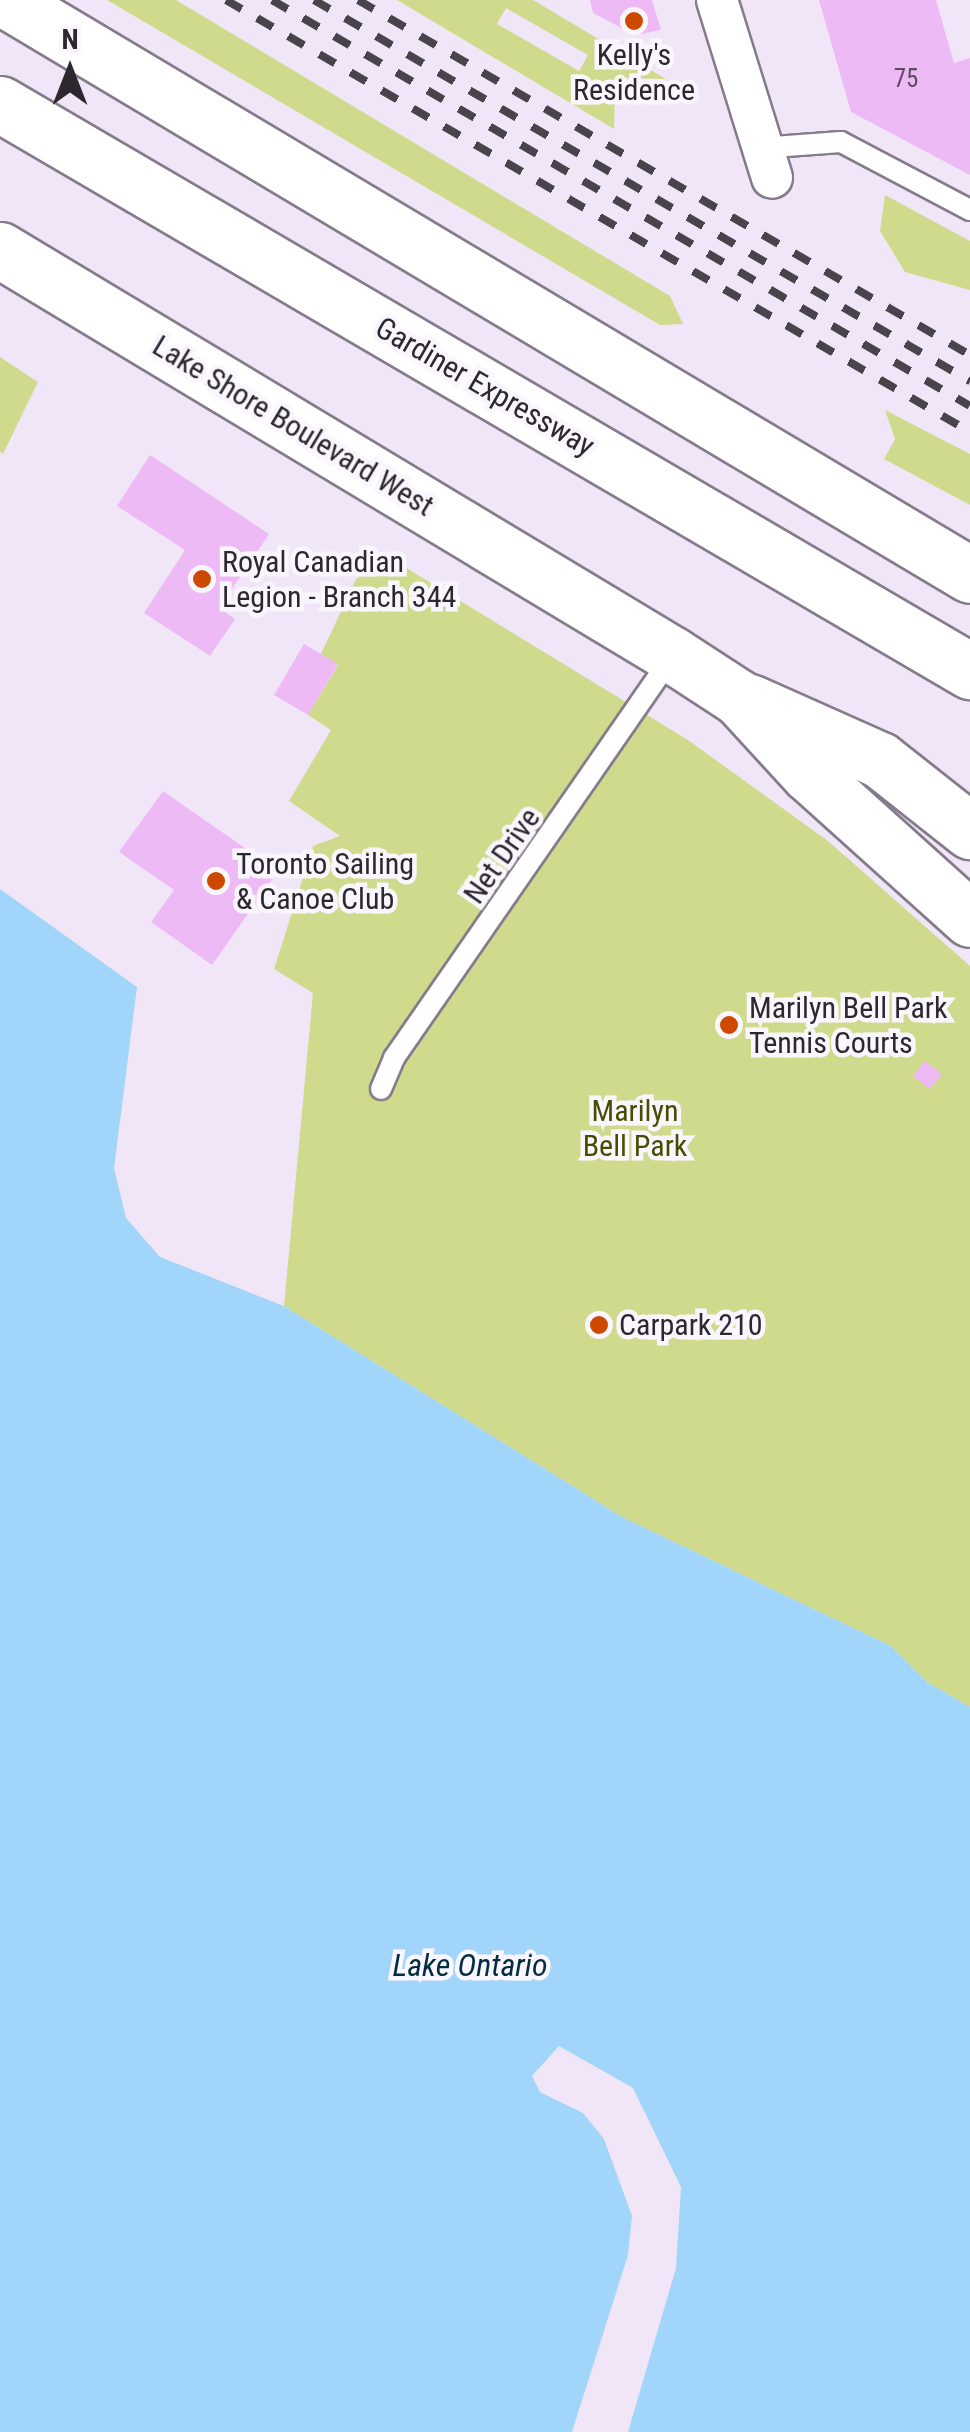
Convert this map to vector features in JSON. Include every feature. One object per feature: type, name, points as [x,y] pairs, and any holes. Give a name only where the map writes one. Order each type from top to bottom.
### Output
[{"type":"main road","points":[[6,0],[970,576]]},
{"type":"main road","name":"Gardiner Expressway","points":[[0,104],[948,658],[970,680]]},
{"type":"main road","name":"Lake Shore Boulevard West","points":[[0,250],[739,698]]},
{"type":"main road","points":[[739,698],[880,760],[970,831]]},
{"type":"main road","points":[[739,698],[821,786],[970,919]]},
{"type":"street","points":[[718,0],[766,163]]},
{"type":"lane","points":[[766,163],[841,142],[970,210]]},
{"type":"lane","name":"Net Drive","points":[[382,1090],[394,1058],[609,756],[673,655]]},
{"type":"green space","points":[[107,0],[176,0],[670,296],[683,324],[660,325]]},
{"type":"green space","points":[[397,0],[533,0],[666,79],[623,78],[615,90],[614,129]],"holes":[[[506,8],[588,55],[579,71],[497,24]]]},
{"type":"green space","points":[[885,195],[970,241],[970,290],[905,272],[880,231]]},
{"type":"green space","points":[[0,357],[38,382],[3,454],[0,451]]},
{"type":"green space","points":[[885,410],[970,454],[970,505],[884,459],[895,439]]},
{"type":"green space","name":"Marilyn Bell Park","points":[[390,558],[688,740],[828,841],[970,966],[970,1707],[927,1682],[891,1646],[622,1517],[284,1306],[313,993],[274,969],[313,846],[340,836],[289,801],[331,730],[308,715],[338,665],[321,654],[356,579]]},
{"type":"water","name":"Lake Ontario","points":[[0,889],[137,987],[114,1168],[126,1218],[160,1257],[284,1306],[622,1517],[891,1646],[927,1682],[970,1707],[970,2432],[0,2432]]},
{"type":"pier","points":[[559,2046],[633,2088],[681,2187],[676,2268],[628,2432],[572,2432],[628,2255],[632,2216],[604,2139],[583,2113],[540,2092],[532,2076]]},
{"type":"building","name":"Kelly's Residence","points":[[590,0],[652,0],[661,30],[635,35],[593,13]]},
{"type":"building","points":[[819,0],[936,0],[954,63],[970,58],[970,175],[851,112]]},
{"type":"building","name":"Royal Canadian Legion - Branch 344","points":[[150,455],[269,534],[219,608],[235,619],[210,656],[144,613],[185,550],[117,506]]},
{"type":"building","points":[[304,644],[338,664],[308,715],[274,695]]},
{"type":"building","name":"Toronto Sailing & Canoe Club","points":[[163,791],[278,871],[212,965],[151,922],[174,890],[119,852]]},
{"type":"building","points":[[925,1061],[942,1074],[930,1089],[913,1076]]},
{"type":"railway","points":[[226,0],[970,432]]},
{"type":"railway","points":[[272,0],[970,406]]},
{"type":"railway","points":[[314,0],[970,381]]},
{"type":"railway","points":[[358,0],[970,355]]},
{"type":"place","name":"Kelly's Residence","points":[[634,21]]},
{"type":"place","name":"Royal Canadian Legion - Branch 344","points":[[202,579]]},
{"type":"place","name":"Toronto Sailing & Canoe Club","points":[[216,881]]},
{"type":"place","name":"Marilyn Bell Park Tennis Courts","points":[[729,1025]]},
{"type":"place","name":"Carpark 210","points":[[599,1325]]}]
